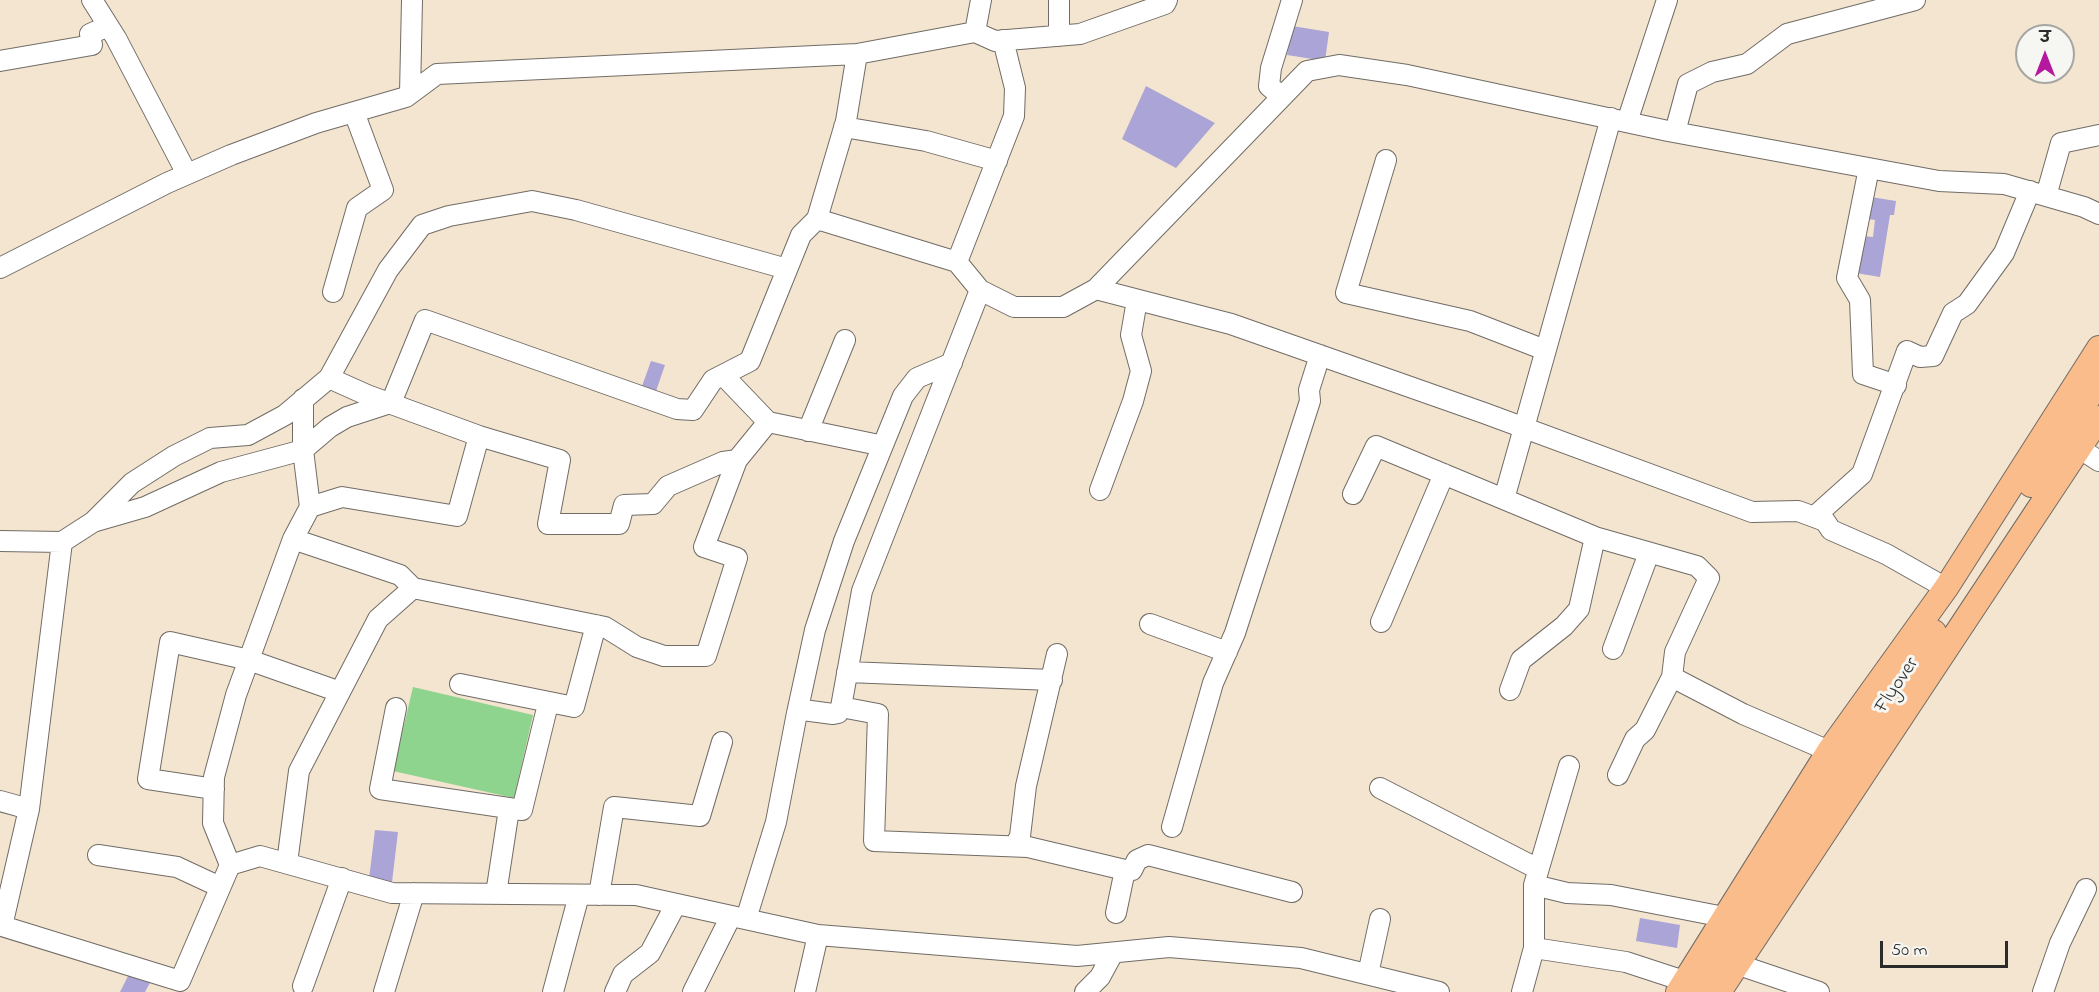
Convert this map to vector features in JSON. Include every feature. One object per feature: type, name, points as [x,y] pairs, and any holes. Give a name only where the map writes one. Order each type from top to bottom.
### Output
[{"type":"main road","points":[[1687,988],[1724,917],[1829,751],[1946,588],[2099,348]]},
{"type":"main road","name":"Flyover","points":[[1687,988],[1786,854],[2099,382]]},
{"type":"main road","points":[[1719,992],[2089,455],[2099,418]]},
{"type":"street","points":[[92,0],[187,174]]},
{"type":"street","points":[[410,94],[412,0]]},
{"type":"street","points":[[975,32],[981,0]]},
{"type":"street","points":[[1059,0],[1059,36]]},
{"type":"street","points":[[0,268],[187,174],[295,131],[410,94],[437,74],[856,54],[975,32],[995,41],[1080,34],[1165,4],[1167,0]]},
{"type":"street","points":[[1282,97],[1269,86],[1271,68],[1292,0]]},
{"type":"street","points":[[1504,499],[1545,350],[1619,120],[1667,0]]},
{"type":"street","points":[[1675,132],[1688,84],[1712,72],[1747,64],[1787,34],[1915,0]]},
{"type":"street","points":[[0,61],[92,45],[90,34],[108,26]]},
{"type":"street","points":[[957,262],[1014,116],[1015,88],[1003,40]]},
{"type":"street","points":[[391,403],[425,320],[677,409],[693,410],[713,380],[750,361],[801,235],[818,219],[844,127],[856,54]]},
{"type":"street","points":[[818,219],[957,262],[981,290],[1014,307],[1063,307],[1096,290],[1306,71],[1339,65],[1407,75],[1675,132],[1939,181],[2004,184],[2084,207],[2099,214]]},
{"type":"street","points":[[333,292],[357,208],[383,190],[354,112]]},
{"type":"street","points":[[844,127],[926,141],[997,161]]},
{"type":"street","points":[[1814,517],[1862,474],[1907,351],[1920,357],[1933,356],[1953,313],[1967,304],[2004,253],[2038,193],[2061,143],[2099,135]]},
{"type":"street","points":[[1386,160],[1346,293],[1470,321],[1545,350]]},
{"type":"street","points":[[1869,168],[1847,278],[1860,300],[1863,374],[1896,385]]},
{"type":"street","points":[[0,541],[62,542],[93,522],[132,483],[174,456],[210,438],[248,435],[285,415],[329,378],[388,270],[422,225],[449,216],[531,201],[576,210],[787,268]]},
{"type":"street","points":[[797,713],[803,711],[833,714],[838,713],[841,707],[862,591],[981,290]]},
{"type":"street","points":[[1096,290],[1231,324],[1523,427],[1752,512],[1798,511],[1825,520],[1831,530],[1886,554],[1946,588]]},
{"type":"street","points":[[1100,490],[1142,371],[1131,335],[1137,300]]},
{"type":"street","points":[[808,431],[845,340]]},
{"type":"street","points":[[1172,827],[1213,683],[1235,633],[1306,412],[1309,390],[1320,355]]},
{"type":"street","points":[[693,992],[738,917],[776,822],[815,630],[876,453],[903,396],[917,378],[952,363]]},
{"type":"street","points":[[723,375],[768,422],[808,431],[876,453],[908,473]]},
{"type":"street","points":[[329,378],[479,436],[560,460],[548,524],[619,524],[624,505],[653,504],[668,486],[723,462],[737,460]]},
{"type":"street","points":[[62,542],[29,809],[1,928],[180,987],[230,865],[213,824],[214,777],[236,695],[293,539],[310,507],[303,450],[303,399]]},
{"type":"street","points":[[93,522],[145,507],[221,472],[303,450],[330,427],[347,417],[391,403]]},
{"type":"street","points":[[293,539],[400,575],[413,588],[605,627],[637,647],[664,656],[706,656],[737,558],[704,547],[737,460],[768,422]]},
{"type":"street","points":[[310,507],[342,497],[457,516],[479,436]]},
{"type":"street","points":[[1353,494],[1376,446],[1594,537],[1697,566],[1708,578],[1675,652],[1672,677],[1645,730],[1635,739],[1618,775]]},
{"type":"street","points":[[1381,622],[1444,474]]},
{"type":"street","points":[[1510,690],[1521,660],[1564,626],[1579,609],[1594,537]]},
{"type":"street","points":[[1613,649],[1649,552]]},
{"type":"street","points":[[287,863],[299,771],[378,619],[413,588]]},
{"type":"street","points":[[1150,624],[1227,652]]},
{"type":"street","points":[[460,684],[548,704],[574,707],[596,625]]},
{"type":"street","points":[[214,789],[148,779],[170,642],[249,660],[340,692]]},
{"type":"street","points":[[1014,846],[1020,836],[1026,786],[1057,654]]},
{"type":"street","points":[[847,672],[1052,680]]},
{"type":"street","points":[[1672,677],[1743,714],[1829,751]]},
{"type":"street","points":[[396,708],[380,789],[522,810],[548,704]]},
{"type":"street","points":[[841,707],[878,714],[874,841],[1028,847],[1125,870],[1132,870],[1137,860],[1148,855],[1292,892]]},
{"type":"street","points":[[599,895],[614,807],[700,816],[722,742]]},
{"type":"street","points":[[1522,992],[1534,948],[1536,877],[1569,766]]},
{"type":"street","points":[[1380,788],[1536,877],[1567,892],[1611,894],[1724,917]]},
{"type":"street","points":[[0,801],[29,809]]},
{"type":"street","points":[[496,894],[509,809]]},
{"type":"street","points":[[98,855],[177,867],[220,887]]},
{"type":"street","points":[[230,865],[260,856],[392,892],[636,895],[819,935],[1077,956],[1169,947],[1302,958],[1438,992]]},
{"type":"street","points":[[1116,913],[1125,870]]},
{"type":"street","points":[[303,986],[342,878]]},
{"type":"street","points":[[2043,992],[2060,943],[2086,889]]},
{"type":"street","points":[[384,992],[414,893]]},
{"type":"street","points":[[553,992],[579,895]]},
{"type":"street","points":[[615,992],[623,974],[650,953],[675,904]]},
{"type":"street","points":[[1368,974],[1380,919]]},
{"type":"street","points":[[805,992],[819,935]]},
{"type":"street","points":[[1534,948],[1626,962],[1687,988]]},
{"type":"street","points":[[1085,992],[1100,977],[1113,952]]},
{"type":"street","points":[[1737,964],[1819,992]]},
{"type":"green space","points":[[413,687],[533,715],[514,798],[393,771]]},
{"type":"building","points":[[1292,26],[1329,32],[1325,61],[1287,55]]},
{"type":"building","points":[[1146,86],[1215,123],[1176,168],[1122,139]]},
{"type":"building","points":[[1871,197],[1896,201],[1894,215],[1890,215],[1880,277],[1856,273],[1862,236],[1873,237],[1875,220],[1867,219]]},
{"type":"building","points":[[651,361],[665,365],[655,394],[641,389]]},
{"type":"building","points":[[375,830],[398,832],[392,882],[369,879]]},
{"type":"building","points":[[1640,918],[1680,925],[1677,948],[1636,941]]},
{"type":"building","points":[[132,968],[152,979],[145,992],[120,992]]}]
